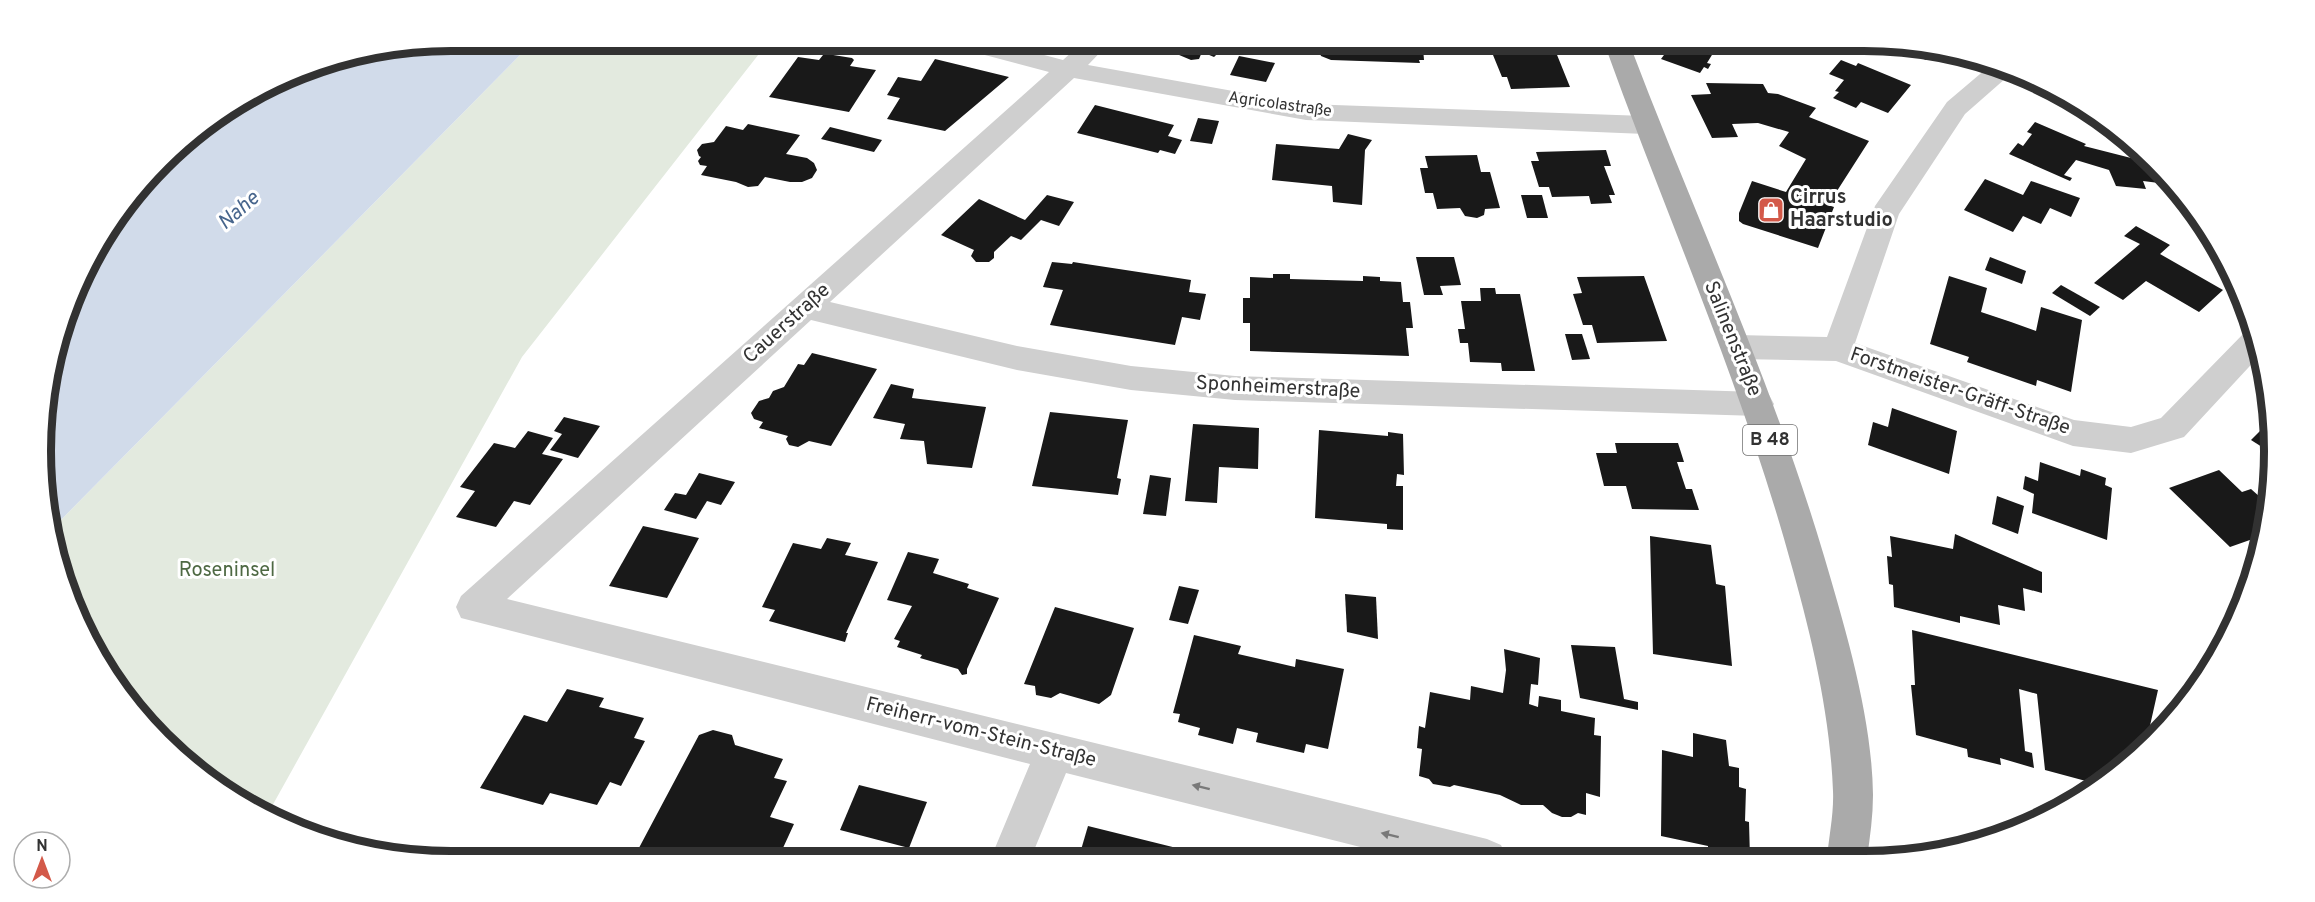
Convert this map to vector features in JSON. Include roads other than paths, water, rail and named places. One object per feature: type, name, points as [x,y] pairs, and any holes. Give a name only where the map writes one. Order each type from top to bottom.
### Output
[{"type":"main road","name":"Salinenstraße","points":[[1619,51],[1645,125],[1737,347],[1798,522],[1837,667],[1853,792],[1848,851]]},
{"type":"street","name":"Agricolastraße","points":[[999,51],[1069,69],[1306,112],[1645,125]]},
{"type":"street","name":"Cauerstraße","points":[[474,607],[1088,51]]},
{"type":"street","points":[[1838,349],[1886,213],[1956,108],[1997,73]]},
{"type":"street","name":"Sponheimerstraße","points":[[805,307],[1017,358],[1131,378],[1235,388],[1758,405]]},
{"type":"street","name":"Forstmeister-Gräff-Straße","points":[[1737,347],[1838,349],[2073,433],[2131,440],[2172,428],[2250,346]]},
{"type":"street","name":"Freiherr-vom-Stein-Straße","points":[[474,607],[1456,851]]},
{"type":"street","points":[[1015,851],[1055,751]]},
{"type":"water","name":"Nahe","points":[[524,51],[58,523],[52,477],[52,425],[59,373],[72,322],[92,274],[118,229],[150,187],[168,168],[187,150],[229,118],[274,92],[322,72],[399,54]]},
{"type":"place","name":"Cirrus Haarstudio","points":[[1771,210]]},
{"type":"park label","name":"Roseninsel","points":[[227,571]]}]
